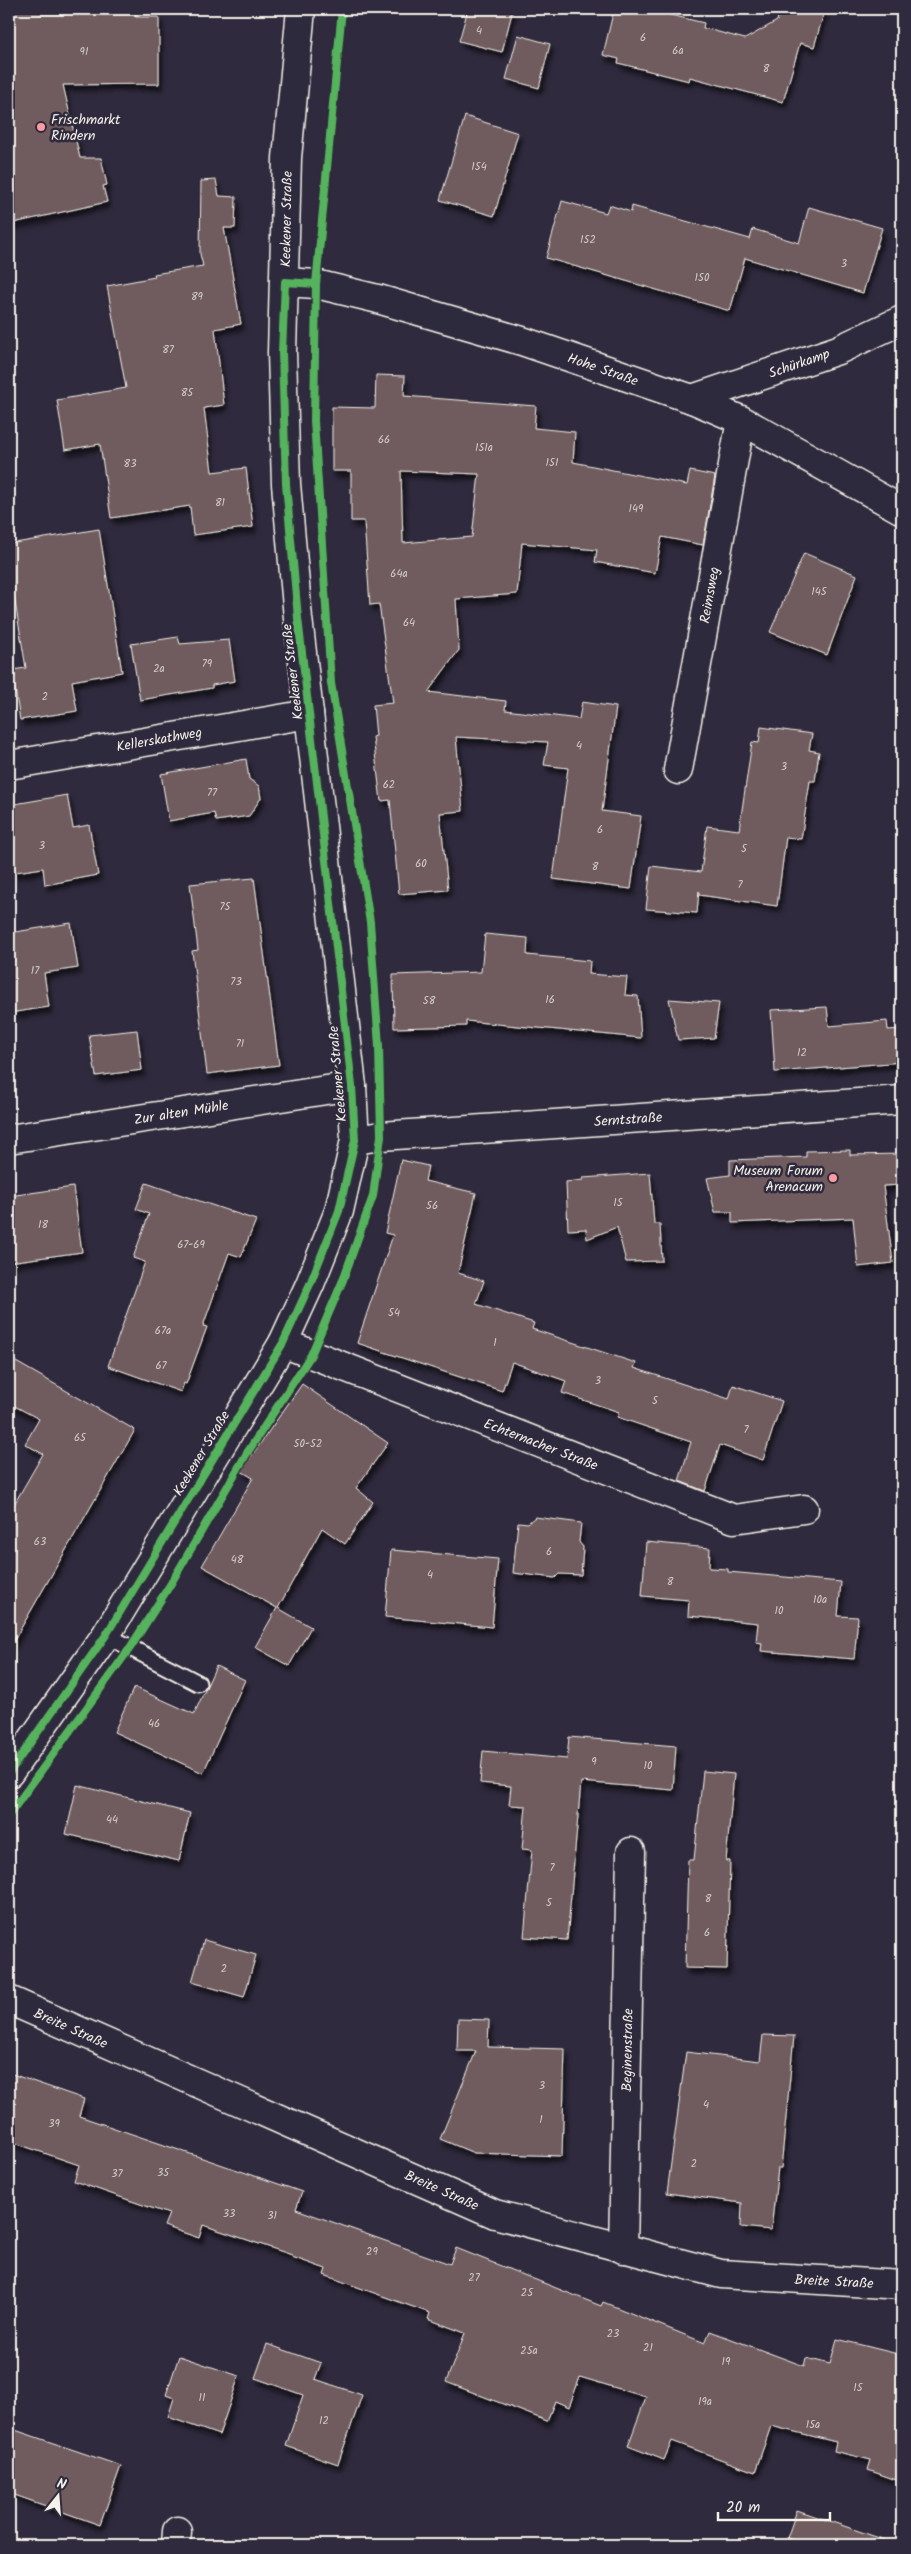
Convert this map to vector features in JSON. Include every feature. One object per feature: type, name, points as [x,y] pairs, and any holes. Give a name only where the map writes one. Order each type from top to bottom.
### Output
[{"type":"street","name":"Keekener Straße","points":[[9,1773],[106,1635],[283,1343],[310,1284],[339,1212],[355,1140],[352,1086],[309,714],[286,484],[282,353],[287,158],[301,9]]},
{"type":"street","name":"Hohe Straße","points":[[285,282],[316,284],[378,299],[522,341],[692,399],[740,420],[902,510]]},
{"type":"street","name":"Schürkamp","points":[[692,399],[838,350],[902,320]]},
{"type":"street","name":"Reimsweg","points":[[678,770],[740,420]]},
{"type":"street","name":"Kellerskathweg","points":[[9,765],[309,714]]},
{"type":"street","name":"Zur alten Mühle","points":[[9,1139],[352,1086]]},
{"type":"street","name":"Serntstraße","points":[[355,1140],[381,1136],[902,1100]]},
{"type":"street","name":"Echternacher Straße","points":[[283,1343],[734,1519],[804,1509]]},
{"type":"street","name":"Beginenstraße","points":[[623,2249],[631,1852]]},
{"type":"street","name":"Breite Straße","points":[[9,2000],[495,2214],[721,2274],[902,2285]]},
{"type":"lane","points":[[106,1635],[198,1683]]},
{"type":"building","points":[[9,9],[136,9],[136,17],[159,17],[159,84],[63,85],[80,158],[101,158],[107,185],[103,186],[107,202],[9,224]]},
{"type":"building","points":[[468,9],[513,9],[502,52],[459,41]]},
{"type":"building","points":[[614,9],[646,9],[704,23],[703,28],[745,39],[777,21],[780,9],[825,9],[814,47],[800,43],[783,102],[690,77],[689,81],[618,63],[619,59],[603,55]]},
{"type":"building","points":[[518,35],[550,44],[539,88],[506,79]]},
{"type":"building","points":[[465,116],[518,133],[494,216],[440,200]]},
{"type":"building","points":[[216,180],[219,196],[236,197],[235,228],[224,228],[241,324],[215,329],[224,405],[204,408],[212,472],[246,468],[253,527],[193,535],[190,506],[111,518],[100,444],[65,450],[57,400],[126,388],[107,286],[155,277],[154,274],[203,266],[200,254],[201,181]]},
{"type":"building","points":[[562,201],[606,213],[609,205],[631,212],[632,206],[750,239],[753,229],[799,243],[809,207],[882,228],[863,293],[745,258],[730,311],[546,258]]},
{"type":"building","points":[[376,375],[405,376],[404,396],[536,406],[534,428],[575,432],[573,462],[687,485],[690,471],[715,476],[703,545],[662,537],[655,573],[595,562],[597,550],[522,543],[517,594],[456,599],[459,650],[428,692],[506,701],[505,710],[579,719],[582,702],[616,707],[602,811],[641,816],[631,889],[553,879],[568,768],[544,765],[548,742],[456,737],[463,811],[440,813],[448,890],[399,894],[390,800],[381,801],[373,737],[376,736],[373,705],[393,703],[379,604],[370,605],[364,521],[351,521],[351,471],[332,471],[332,407],[375,408]],"holes":[[[401,471],[479,474],[472,537],[403,543]]]},
{"type":"building","points":[[99,529],[122,672],[72,681],[77,711],[20,720],[12,670],[26,668],[9,566],[9,544]]},
{"type":"building","points":[[804,553],[857,575],[827,655],[770,632]]},
{"type":"building","points":[[178,637],[180,644],[229,640],[235,681],[212,685],[212,688],[140,700],[131,644]]},
{"type":"building","points":[[761,727],[812,734],[809,750],[819,752],[815,781],[810,781],[801,839],[786,837],[777,906],[699,895],[699,891],[697,913],[646,909],[651,866],[701,872],[707,826],[739,830],[752,742],[759,743]]},
{"type":"building","points":[[246,759],[249,779],[259,786],[261,798],[249,816],[216,821],[214,813],[169,821],[161,774]]},
{"type":"building","points":[[67,795],[73,828],[89,825],[98,875],[45,885],[43,868],[9,873],[9,805]]},
{"type":"building","points":[[254,878],[279,1065],[207,1074],[192,951],[198,950],[190,884]]},
{"type":"building","points":[[71,923],[78,968],[44,973],[49,1007],[9,1013],[9,933]]},
{"type":"building","points":[[485,934],[528,938],[527,955],[590,961],[589,974],[627,977],[625,995],[638,996],[641,1038],[466,1021],[466,1026],[394,1028],[393,975],[481,972]]},
{"type":"building","points":[[669,999],[719,1003],[714,1038],[678,1040]]},
{"type":"building","points":[[827,1007],[829,1026],[887,1021],[888,1030],[902,1029],[902,1062],[775,1072],[771,1010]]},
{"type":"building","points":[[137,1030],[142,1070],[96,1076],[89,1035]]},
{"type":"building","points":[[850,1150],[850,1155],[902,1154],[902,1185],[883,1186],[893,1263],[858,1267],[853,1218],[732,1223],[732,1212],[715,1212],[707,1178],[730,1175],[730,1160],[806,1157],[806,1151]]},
{"type":"building","points":[[401,1160],[428,1166],[425,1181],[476,1193],[458,1273],[484,1281],[476,1304],[534,1323],[532,1329],[636,1363],[634,1368],[729,1399],[733,1385],[782,1401],[763,1460],[720,1445],[705,1491],[679,1481],[691,1442],[617,1417],[619,1412],[562,1393],[566,1381],[512,1362],[502,1391],[357,1343],[393,1235],[385,1233]]},
{"type":"building","points":[[650,1173],[654,1224],[660,1224],[662,1261],[626,1262],[617,1227],[587,1239],[586,1229],[568,1230],[566,1182],[583,1180],[583,1178]]},
{"type":"building","points":[[146,1183],[256,1220],[241,1257],[229,1253],[203,1326],[207,1327],[186,1384],[184,1383],[181,1392],[108,1366],[145,1262],[133,1258],[149,1214],[136,1209]]},
{"type":"building","points":[[73,1187],[82,1252],[9,1262],[9,1196]]},
{"type":"building","points":[[9,1358],[135,1430],[9,1649],[9,1513],[43,1454],[25,1444],[39,1419],[9,1403]]},
{"type":"building","points":[[302,1384],[388,1443],[356,1488],[373,1502],[345,1544],[322,1528],[278,1608],[311,1627],[289,1666],[255,1647],[277,1608],[202,1566],[253,1478],[241,1471]]},
{"type":"building","points":[[535,1517],[581,1523],[579,1542],[583,1547],[581,1575],[559,1574],[555,1578],[513,1573],[518,1522],[528,1523]]},
{"type":"building","points":[[646,1542],[710,1548],[709,1568],[728,1569],[728,1572],[841,1582],[838,1616],[858,1617],[854,1659],[761,1651],[762,1643],[756,1642],[758,1623],[688,1616],[689,1600],[642,1596]]},
{"type":"building","points":[[391,1550],[498,1559],[492,1627],[385,1617]]},
{"type":"building","points":[[216,1666],[245,1680],[203,1773],[114,1732],[134,1687],[194,1714]]},
{"type":"building","points":[[569,1737],[676,1746],[673,1790],[581,1782],[567,1940],[524,1937],[532,1850],[522,1849],[526,1806],[509,1805],[511,1786],[480,1783],[483,1751],[567,1759]]},
{"type":"building","points":[[703,1771],[734,1774],[726,1861],[730,1861],[727,1969],[685,1968],[688,1860],[694,1860]]},
{"type":"building","points":[[77,1785],[190,1813],[179,1861],[66,1834]]},
{"type":"building","points":[[204,1940],[256,1955],[244,1997],[192,1982]]},
{"type":"building","points":[[458,2019],[489,2020],[488,2047],[565,2049],[562,2156],[474,2153],[440,2139],[476,2051],[457,2051]]},
{"type":"building","points":[[763,2035],[794,2036],[781,2168],[778,2168],[771,2230],[741,2227],[742,2203],[667,2193],[686,2052],[760,2061]]},
{"type":"building","points":[[9,2073],[84,2099],[79,2116],[302,2192],[296,2209],[450,2264],[456,2248],[601,2306],[603,2302],[705,2343],[710,2331],[804,2366],[806,2358],[830,2364],[837,2339],[902,2355],[902,2482],[868,2470],[871,2460],[834,2451],[836,2442],[771,2426],[755,2472],[672,2441],[664,2460],[628,2446],[646,2397],[580,2377],[569,2407],[555,2401],[547,2421],[446,2382],[465,2333],[428,2319],[430,2313],[324,2275],[326,2269],[292,2257],[292,2255],[203,2225],[199,2238],[164,2226],[169,2214],[74,2181],[79,2165],[9,2141]]},
{"type":"building","points":[[267,2344],[321,2363],[315,2379],[362,2395],[338,2464],[286,2446],[303,2395],[255,2378]]},
{"type":"building","points":[[179,2356],[239,2376],[219,2435],[168,2417],[174,2398],[166,2395]]},
{"type":"building","points":[[9,2428],[121,2466],[100,2525],[9,2493]]},
{"type":"building","points":[[797,2510],[885,2540],[884,2545],[808,2545],[787,2538]]},
{"type":"cycle path","points":[[9,1815],[130,1648],[170,1585],[247,1453],[311,1355],[343,1280],[373,1196],[381,1136],[379,1046],[370,922],[331,683],[314,421],[316,284],[342,9]]},
{"type":"cycle path","points":[[9,1773],[106,1635],[283,1343],[310,1284],[339,1211],[355,1140],[352,1086],[298,618],[286,484],[282,353],[285,282],[316,284]]},
{"type":"place","name":"Frischmarkt Rindern","points":[[41,127]]},
{"type":"place","name":"Museum Forum Arenacum","points":[[833,1178]]}]
